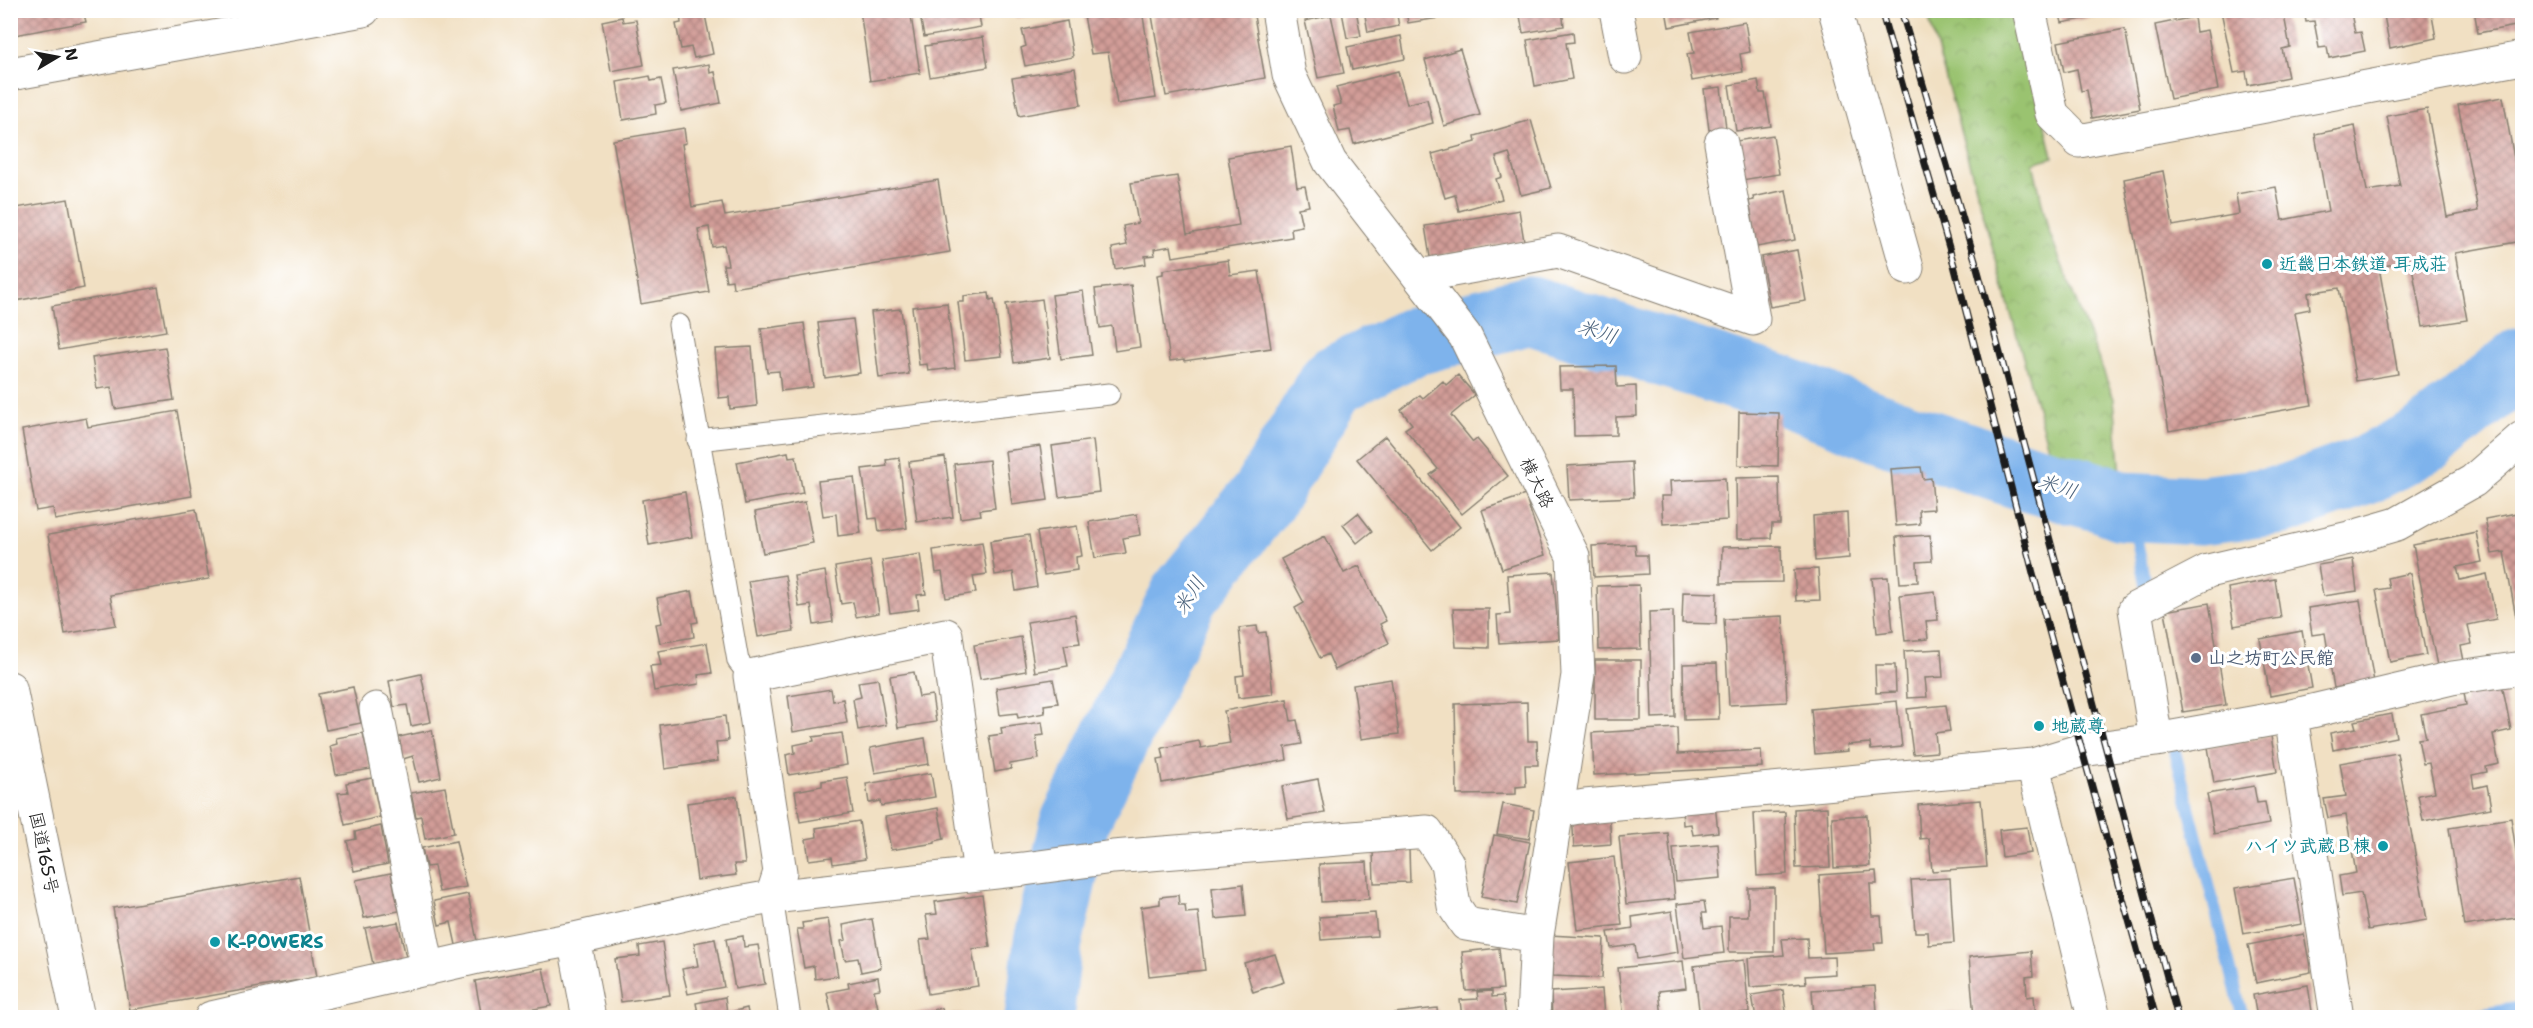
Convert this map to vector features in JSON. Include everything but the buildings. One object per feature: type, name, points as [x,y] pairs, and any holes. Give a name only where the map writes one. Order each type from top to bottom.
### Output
[{"type":"main road","points":[[10,74],[363,10]]},
{"type":"main road","name":"横大路","points":[[1278,10],[1289,75],[1330,162],[1465,336],[1573,556],[1578,675],[1537,936],[1533,1017]]},
{"type":"main road","points":[[1616,10],[1625,57]]},
{"type":"main road","points":[[1835,10],[1907,268]]},
{"type":"main road","points":[[2029,10],[2052,114],[2079,141],[2523,58]]},
{"type":"main road","points":[[1423,282],[1558,251],[1753,319],[1722,143]]},
{"type":"main road","points":[[2156,740],[2135,609],[2208,571],[2397,524],[2473,481],[2523,438]]},
{"type":"main road","points":[[772,897],[780,872],[750,676],[946,635],[980,873]]},
{"type":"main road","points":[[1556,811],[1585,806],[2033,765],[2082,750],[2156,740],[2291,716],[2452,678],[2523,668]]},
{"type":"main road","name":"国道165号","points":[[10,688],[78,1017]]},
{"type":"main road","points":[[376,709],[428,969]]},
{"type":"main road","points":[[2291,716],[2337,1017]]},
{"type":"main road","points":[[2033,765],[2094,1017]]},
{"type":"main road","points":[[211,1017],[716,907],[772,897],[1113,857],[1427,832],[1447,863],[1454,906],[1467,924],[1537,936]]},
{"type":"main road","points":[[574,939],[589,1017]]},
{"type":"lane","points":[[679,325],[738,661],[750,676]]},
{"type":"lane","points":[[698,440],[1109,394]]},
{"type":"lane","points":[[772,897],[790,1017]]},
{"type":"green space","points":[[1927,11],[2020,11],[2053,157],[2033,163],[2048,229],[2114,399],[2122,486],[2052,462]]},
{"type":"waterway","name":"米川","points":[[1039,1018],[1048,942],[1075,822],[1185,594],[1264,496],[1334,380],[1412,342],[1530,310],[1782,390],[1872,425],[2026,477],[2102,498],[2122,506],[2200,510],[2283,500],[2366,470],[2429,437],[2522,362]]},
{"type":"waterway","points":[[2131,507],[2148,601]]},
{"type":"waterway","points":[[2172,740],[2243,1018]]},
{"type":"waterway","points":[[2463,1018],[2522,1007]]},
{"type":"railway","points":[[1881,10],[1954,265],[2033,573],[2156,1018]]},
{"type":"railway","points":[[1901,10],[1975,260],[2178,1018]]},
{"type":"place","name":"近畿日本鉄道 耳成荘","points":[[2267,264]]},
{"type":"place","name":"山之坊町公民館","points":[[2196,658]]},
{"type":"place","name":"地蔵尊","points":[[2039,726]]},
{"type":"place","name":"ハイツ武蔵Ｂ棟","points":[[2383,846]]},
{"type":"place","name":"K-POWERS","points":[[215,942]]}]
